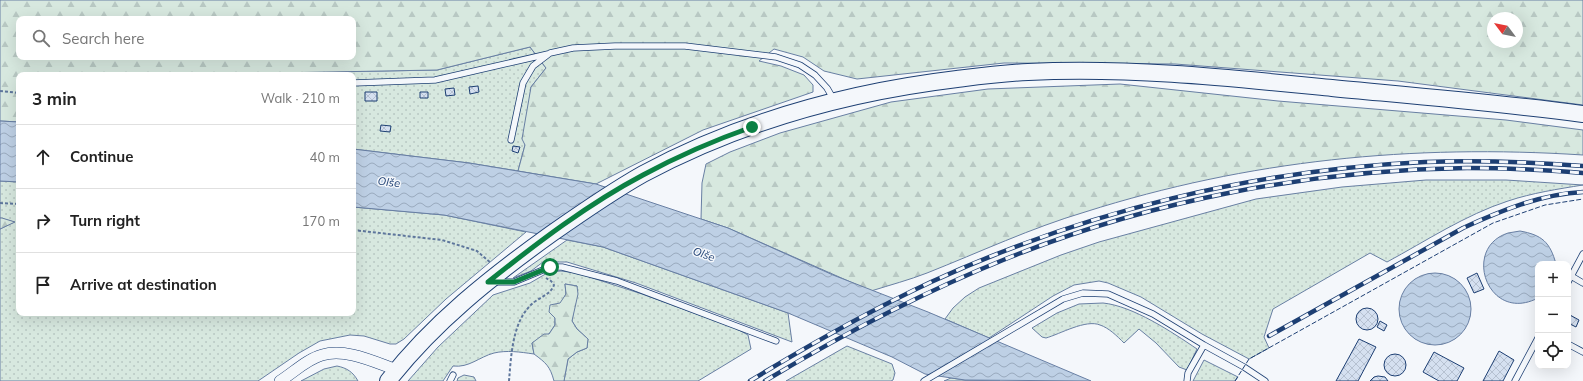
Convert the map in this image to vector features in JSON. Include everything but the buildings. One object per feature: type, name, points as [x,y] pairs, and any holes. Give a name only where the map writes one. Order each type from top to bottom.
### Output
[{"type":"main road","points":[[392,376],[432,331],[461,304],[514,261],[583,212],[643,175],[692,150],[723,137],[834,100],[926,83],[996,74],[1068,70],[1241,79],[1583,114]]},
{"type":"street","points":[[280,381],[321,355],[339,353],[366,359],[392,376]]},
{"type":"lane","points":[[356,82],[435,80],[573,48],[685,46],[776,57],[800,65],[816,75],[827,88],[834,100]]},
{"type":"lane","points":[[511,140],[523,83],[533,66],[550,53]]},
{"type":"lane","points":[[1583,254],[1571,276],[1583,283]]},
{"type":"lane","points":[[488,282],[514,282],[550,267],[562,267],[617,281],[776,341]]},
{"type":"lane","points":[[924,381],[1063,299],[1083,293],[1108,294],[1153,314],[1244,367],[1265,381]]},
{"type":"lane","points":[[1515,381],[1535,344]]},
{"type":"lane","points":[[1188,381],[1188,373],[1204,345]]},
{"type":"lane","points":[[1571,346],[1583,352]]},
{"type":"path","points":[[0,91],[16,93]]},
{"type":"path","points":[[0,203],[16,204]]},
{"type":"path","points":[[356,230],[442,240],[477,251],[501,272]]},
{"type":"path","points":[[510,381],[514,343],[518,325],[528,307],[552,291],[554,285],[551,281],[535,274]]},
{"type":"green space","points":[[0,0],[1583,0],[1583,105],[1398,81],[1175,64],[1004,63],[857,79],[824,71],[803,57],[774,49],[759,61],[781,66],[804,75],[813,85],[813,92],[703,130],[596,184],[518,171],[525,145],[522,139],[531,87],[546,68],[530,47],[437,70],[329,72],[16,72],[16,122],[0,121]]},
{"type":"green space","points":[[530,47],[546,68],[531,87],[525,145],[518,171],[469,163],[356,149],[356,72],[329,72],[437,70]]},
{"type":"green space","points":[[1120,84],[1278,101],[1506,120],[1583,130],[1583,155],[1519,152],[1394,154],[1270,168],[1146,194],[1065,218],[927,273],[871,291],[728,228],[701,219],[702,183],[706,164],[730,152],[780,133],[891,102],[988,89]]},
{"type":"green space","points":[[1426,180],[1506,180],[1583,185],[1526,196],[1476,213],[1387,262],[1370,253],[1273,309],[1264,337],[1269,348],[1249,359],[1202,334],[1141,297],[1108,283],[1099,281],[1074,285],[1053,296],[989,338],[945,319],[953,308],[965,297],[979,288],[1061,255],[1099,242],[1256,199],[1342,187]]},
{"type":"green space","points":[[0,181],[16,182],[16,316],[356,316],[356,207],[444,215],[526,232],[446,299],[404,339],[396,344],[390,344],[364,336],[350,335],[320,341],[299,353],[258,381],[0,381],[0,229],[14,222],[0,218]]},
{"type":"green space","points":[[0,218],[2,218],[15,222],[0,229]]},
{"type":"green space","points":[[567,240],[603,247],[788,313],[792,342],[636,283],[567,262],[543,262],[531,271],[513,278]]},
{"type":"green space","points":[[561,271],[577,273],[642,294],[735,328],[748,335],[751,349],[698,381],[564,381],[568,359],[577,352],[587,348],[588,339],[577,329],[572,321],[577,286],[565,284],[566,294],[555,318],[555,325],[549,334],[532,343],[534,354],[509,351],[494,353],[469,364],[453,366],[443,381],[408,381],[438,347],[493,295],[530,283],[549,272]]},
{"type":"green space","points":[[565,284],[577,286],[578,294],[572,321],[577,329],[588,339],[587,348],[577,352],[568,359],[564,381],[554,381],[547,365],[534,354],[532,343],[544,334],[549,334],[555,325],[555,318],[549,312],[550,305],[560,303],[566,294]]},
{"type":"green space","points":[[1103,303],[1115,305],[1139,314],[1197,349],[1187,370],[1179,367],[1156,343],[1139,329],[1124,343],[1107,328],[1094,324],[1080,325],[1046,338],[1042,337],[1032,328],[1057,313],[1079,304]]},
{"type":"green space","points":[[847,346],[892,364],[895,373],[893,380],[786,381]]},
{"type":"green space","points":[[1204,360],[1238,377],[1235,381],[1193,381]]},
{"type":"green space","points":[[337,366],[349,371],[358,381],[301,381],[324,369]]},
{"type":"green space","points":[[464,375],[474,377],[476,381],[457,381],[458,378]]},
{"type":"green space","points":[[951,378],[965,380],[1000,381],[944,381]]},
{"type":"water","points":[[0,121],[16,122],[16,182],[0,181]]},
{"type":"water","name":"Olše","points":[[356,149],[469,163],[596,184],[728,228],[833,275],[928,312],[1091,381],[965,380],[925,374],[892,357],[788,313],[603,247],[444,215],[356,207]]},
{"type":"water","points":[[1520,231],[1539,237],[1548,245],[1554,256],[1555,261],[1535,261],[1535,299],[1520,303],[1506,301],[1494,293],[1487,281],[1484,267],[1486,253],[1494,241],[1508,233]]},
{"type":"water","points":[[1428,273],[1442,273],[1461,283],[1471,302],[1471,316],[1461,335],[1442,345],[1428,345],[1409,335],[1399,316],[1399,302],[1409,283]]},
{"type":"railway","points":[[750,381],[839,329],[931,282],[1050,234],[1110,215],[1172,198],[1297,174],[1425,162],[1523,162],[1583,166]]},
{"type":"railway","points":[[765,381],[854,330],[914,299],[976,271],[1063,238],[1119,220],[1176,205],[1233,192],[1291,182],[1408,170],[1481,168],[1583,173]]},
{"type":"railway","points":[[1269,336],[1463,228],[1491,215],[1536,200],[1567,193],[1583,192]]},
{"type":"fence","points":[[1235,381],[1249,359],[1493,223],[1545,205],[1583,199]]},
{"type":"route","points":[[550,267],[514,282],[488,282],[514,261],[583,212],[643,175],[692,150],[752,127]]}]
